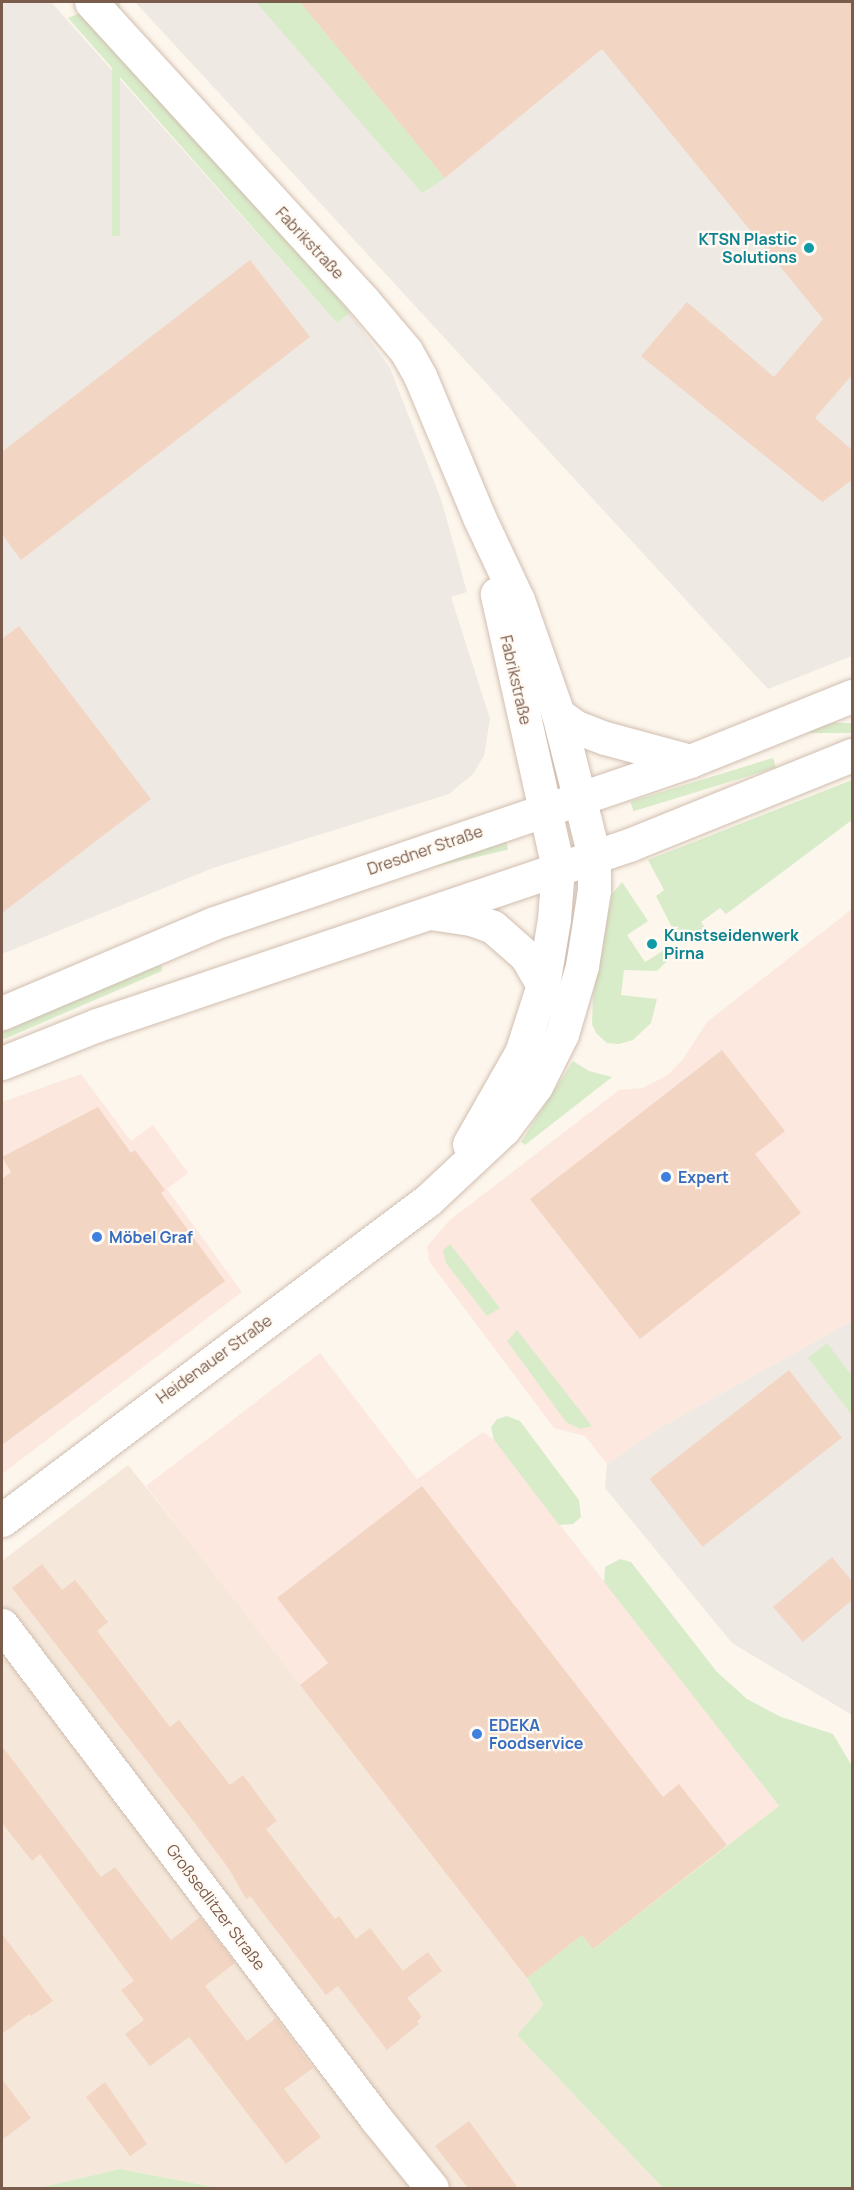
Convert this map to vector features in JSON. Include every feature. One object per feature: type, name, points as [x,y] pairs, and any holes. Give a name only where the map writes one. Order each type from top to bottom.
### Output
[{"type":"street","name":"Fabrikstraße","points":[[91,2],[363,300],[406,351],[429,396],[479,516],[518,600],[558,714],[594,856]]},
{"type":"street","name":"Fabrikstraße","points":[[479,516],[558,868]]},
{"type":"street","name":"Dresdner Straße","points":[[2,1012],[214,923],[690,761],[852,696]]},
{"type":"street","name":"Fabrikstraße","points":[[558,714],[576,727],[605,738],[690,761]]},
{"type":"street","points":[[2,1063],[97,1025],[640,841],[852,755]]},
{"type":"street","name":"Heidenauer Straße","points":[[2,1521],[428,1200],[519,1112],[536,1086],[562,1034],[582,966],[594,890],[594,856]]},
{"type":"street","name":"Heidenauer Straße","points":[[428,1200],[478,1133],[521,1053],[543,985],[554,919],[558,868]]},
{"type":"street","points":[[430,913],[471,919],[493,927],[526,956],[543,985]]},
{"type":"street","name":"Großsedlitzer Straße","points":[[2,1625],[376,2120],[432,2188]]},
{"type":"shaded area","points":[[2,2],[51,2],[337,323],[350,313],[390,368],[441,499],[467,592],[451,597],[490,719],[484,756],[473,774],[449,794],[213,868],[2,954]]},
{"type":"shaded area","points":[[135,2],[852,2],[852,656],[768,689]]},
{"type":"shaded area","points":[[852,909],[852,1321],[665,1425],[607,1464],[585,1436],[554,1428],[429,1261],[427,1246],[450,1220],[619,1090],[643,1088],[668,1075],[683,1059],[707,1022]]},
{"type":"shaded area","name":"Möbel Graf","points":[[81,1074],[131,1141],[153,1125],[188,1173],[167,1189],[242,1292],[2,1474],[2,1102]]},
{"type":"shaded area","points":[[852,1321],[852,1715],[732,1643],[605,1488],[607,1464],[665,1425]]},
{"type":"shaded area","points":[[320,1353],[417,1479],[483,1432],[494,1440],[779,1806],[593,1949],[582,1936],[527,1978],[146,1486]]},
{"type":"shaded area","points":[[128,1465],[248,1615],[527,1978],[543,2005],[517,2035],[663,2188],[219,2188],[120,2169],[38,2188],[2,2188],[2,1561]]},
{"type":"green space","points":[[112,2],[120,2],[120,236],[112,236]]},
{"type":"green space","points":[[256,2],[300,2],[445,178],[422,193]]},
{"type":"green space","points":[[80,13],[318,274],[350,313],[337,323],[68,18]]},
{"type":"green space","points":[[780,723],[852,723],[852,733],[780,733]]},
{"type":"green space","points":[[773,758],[776,768],[633,811],[631,802]]},
{"type":"green space","points":[[852,780],[852,820],[726,914],[720,908],[701,922],[707,931],[689,943],[678,939],[656,896],[664,890],[648,860]]},
{"type":"green space","points":[[506,841],[508,850],[275,904],[273,895]]},
{"type":"green space","points":[[622,882],[648,921],[627,935],[645,962],[666,949],[671,957],[657,971],[624,970],[621,995],[657,999],[651,1023],[633,1040],[619,1044],[607,1043],[596,1033],[592,1024],[593,995],[612,894]]},
{"type":"green space","points":[[161,961],[162,971],[2,1040],[2,1032]]},
{"type":"green space","points":[[573,1061],[589,1071],[612,1077],[525,1145],[521,1142]]},
{"type":"green space","points":[[450,1244],[500,1308],[487,1316],[446,1263],[443,1250]]},
{"type":"green space","points":[[517,1330],[592,1426],[580,1429],[566,1422],[507,1341]]},
{"type":"green space","points":[[827,1343],[852,1376],[852,1415],[808,1358]]},
{"type":"green space","points":[[507,1416],[520,1421],[579,1500],[581,1517],[573,1524],[559,1525],[494,1440],[491,1427],[497,1419]]},
{"type":"green space","points":[[620,1559],[631,1562],[717,1672],[747,1699],[781,1717],[833,1734],[852,1766],[852,2188],[663,2188],[517,2035],[543,2005],[527,1978],[582,1935],[593,1949],[779,1806],[604,1582],[605,1567]]},
{"type":"green space","points":[[120,2169],[219,2188],[38,2188]]},
{"type":"building","name":"KTSN Plastic Solutions","points":[[300,2],[852,2],[852,375],[815,418],[852,450],[852,480],[822,502],[641,356],[687,302],[774,377],[823,319],[602,49],[445,178]]},
{"type":"building","points":[[250,260],[310,337],[21,560],[2,534],[2,452]]},
{"type":"building","points":[[19,626],[151,799],[2,913],[2,639]]},
{"type":"building","name":"Expert","points":[[722,1050],[785,1131],[755,1154],[801,1213],[640,1339],[530,1199]]},
{"type":"building","name":"Möbel Graf","points":[[98,1107],[131,1153],[135,1150],[165,1190],[161,1193],[225,1281],[2,1445],[2,1179],[11,1172],[2,1157]]},
{"type":"building","points":[[789,1370],[842,1438],[702,1547],[650,1479]]},
{"type":"building","name":"EDEKA Foodservice","points":[[422,1486],[663,1797],[679,1784],[727,1845],[593,1949],[582,1935],[527,1978],[300,1685],[328,1663],[277,1598]]},
{"type":"building","points":[[832,1557],[852,1581],[852,1600],[803,1642],[773,1607]]},
{"type":"building","points":[[42,1564],[62,1590],[75,1580],[84,1591],[108,1622],[97,1631],[170,1727],[179,1720],[230,1785],[243,1775],[277,1821],[266,1829],[335,1919],[339,1916],[356,1939],[370,1928],[403,1971],[428,1952],[442,1971],[407,1998],[422,2017],[417,2021],[419,2024],[387,2050],[338,1986],[326,1995],[250,1896],[246,1899],[229,1869],[194,1822],[12,1588]]},
{"type":"building","points":[[2,1746],[101,1877],[115,1867],[171,1940],[200,1917],[235,1963],[205,1986],[247,2041],[276,2018],[313,2068],[284,2089],[321,2137],[286,2164],[189,2037],[150,2066],[125,2034],[144,2020],[121,1990],[134,1981],[40,1854],[32,1861],[2,1823]]},
{"type":"building","points":[[2,1934],[53,2001],[31,2016],[29,2014],[2,2034]]},
{"type":"building","points":[[2,2079],[31,2118],[2,2140]]},
{"type":"building","points":[[105,2082],[147,2144],[130,2156],[86,2097]]},
{"type":"building","points":[[469,2121],[518,2188],[468,2188],[435,2146]]},
{"type":"place","name":"KTSN Plastic Solutions","points":[[809,248]]},
{"type":"place","name":"Kunstseidenwerk Pirna","points":[[652,944]]},
{"type":"place","name":"Expert","points":[[666,1177]]},
{"type":"place","name":"Möbel Graf","points":[[97,1237]]},
{"type":"place","name":"EDEKA Foodservice","points":[[477,1734]]}]
